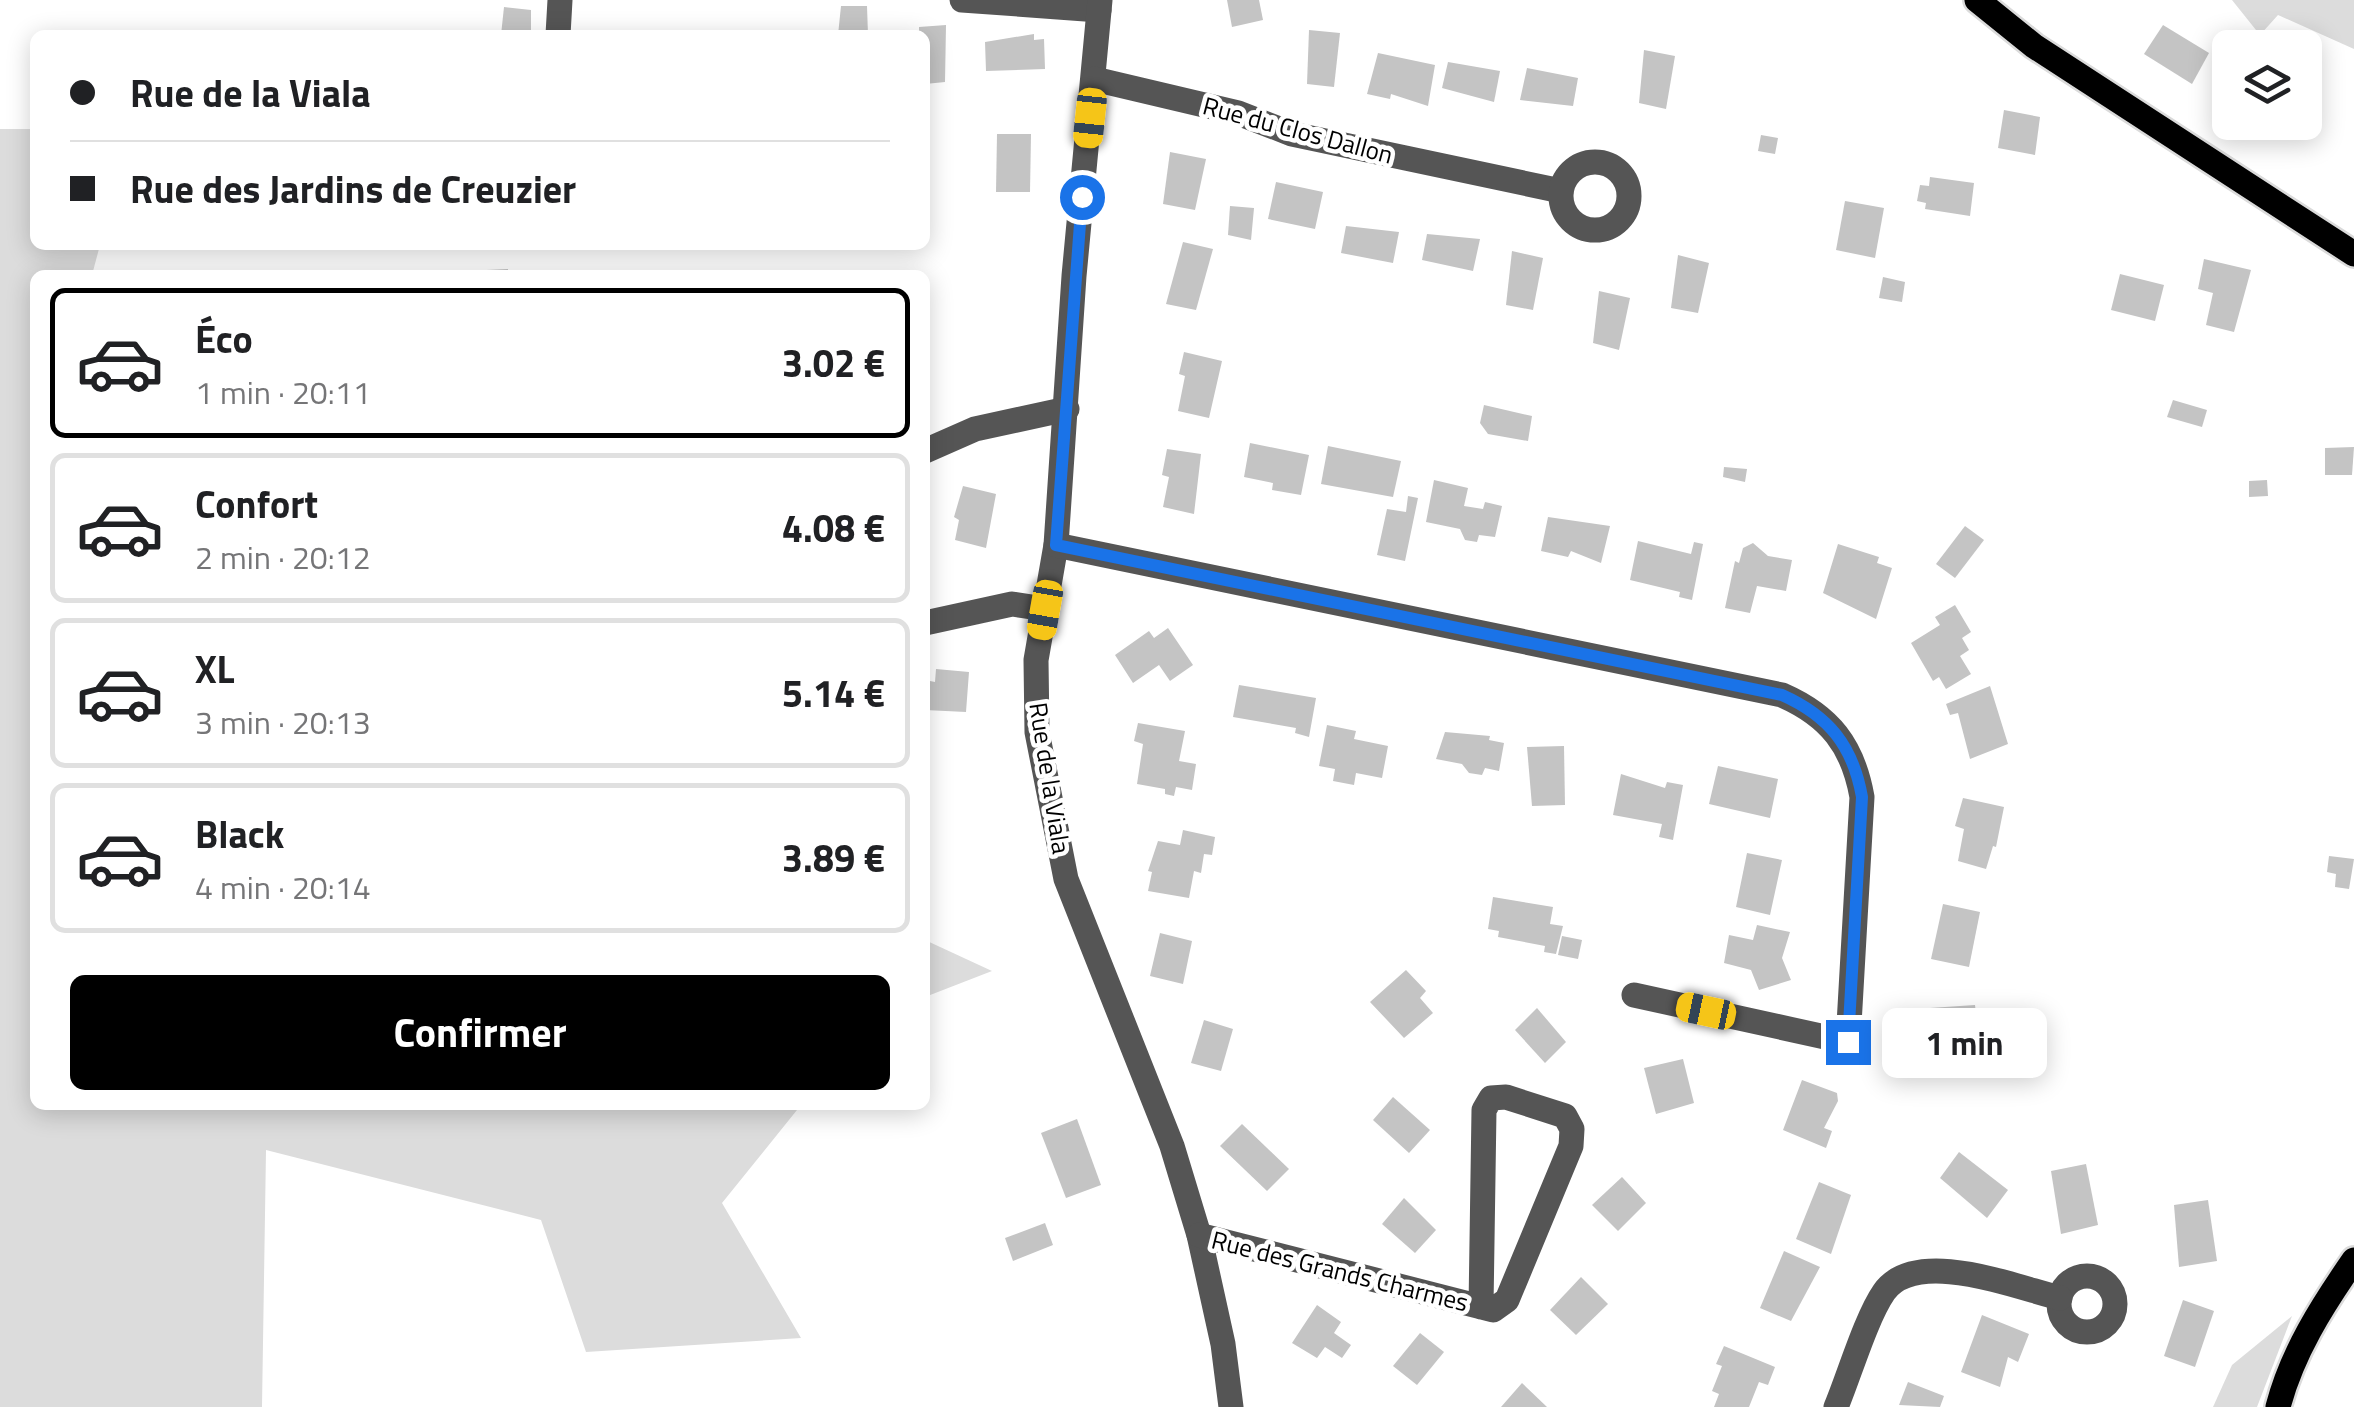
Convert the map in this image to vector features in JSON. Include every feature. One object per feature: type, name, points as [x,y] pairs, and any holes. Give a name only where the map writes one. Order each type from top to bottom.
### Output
[{"type":"main road","points":[[1977,0],[2034,46],[2354,254]]},
{"type":"main road","points":[[2278,1407],[2286,1374],[2354,1260]]},
{"type":"street","points":[[558,30],[560,0]]},
{"type":"street","points":[[962,0],[1099,5]]},
{"type":"street","name":"Rue de la Viala","points":[[1099,5],[1056,545],[1036,660],[1038,732],[1066,879],[1172,1146],[1199,1234],[1223,1344],[1231,1407]]},
{"type":"street","name":"Rue du Clos Dallon","points":[[1094,78],[1238,112],[1292,134],[1561,191]]},
{"type":"street","points":[[930,449],[975,430],[1067,409]]},
{"type":"street","points":[[1056,545],[1782,695],[1813,709],[1839,735],[1856,763],[1862,797],[1848,1042],[1634,995]]},
{"type":"street","points":[[930,622],[1012,604],[1045,610]]},
{"type":"street","name":"Rue des Grands Charmes","points":[[1199,1234],[1481,1307],[1493,1310],[1507,1300],[1571,1146],[1572,1129],[1565,1116],[1506,1098],[1491,1098],[1484,1110],[1481,1307]]},
{"type":"street","points":[[1836,1407],[1884,1291],[1912,1271],[1944,1270],[2060,1298]]},
{"type":"shaded area","points":[[2232,0],[2354,0],[2354,49],[2322,35],[2322,30],[2312,30],[2278,15],[2264,30],[2256,30]]},
{"type":"shaded area","points":[[0,129],[30,129],[30,250],[99,250],[93,270],[30,270],[30,1110],[797,1110],[722,1203],[801,1338],[586,1352],[541,1220],[266,1150],[262,1407],[0,1407]]},
{"type":"shaded area","points":[[930,942],[992,971],[930,995]]},
{"type":"shaded area","points":[[2292,1316],[2257,1407],[2213,1407],[2232,1365]]},
{"type":"building","points":[[1227,0],[1259,0],[1263,20],[1232,27]]},
{"type":"building","points":[[841,6],[867,6],[868,30],[839,30]]},
{"type":"building","points":[[504,7],[531,10],[531,30],[502,30]]},
{"type":"building","points":[[946,25],[945,82],[930,84],[930,30],[919,27]]},
{"type":"building","points":[[2163,25],[2209,53],[2192,84],[2144,54]]},
{"type":"building","points":[[1309,30],[1340,33],[1334,87],[1307,84]]},
{"type":"building","points":[[1034,34],[1034,40],[1044,39],[1045,69],[986,71],[985,42]]},
{"type":"building","points":[[1644,50],[1675,56],[1666,109],[1639,103]]},
{"type":"building","points":[[1378,53],[1435,65],[1428,106],[1391,94],[1390,99],[1367,94]]},
{"type":"building","points":[[1448,62],[1500,71],[1494,102],[1442,88]]},
{"type":"building","points":[[1527,68],[1578,78],[1573,106],[1520,100]]},
{"type":"building","points":[[2004,110],[2040,117],[2035,155],[1998,148]]},
{"type":"building","points":[[997,134],[1031,134],[1030,192],[996,192]]},
{"type":"building","points":[[1761,135],[1778,138],[1775,154],[1758,151]]},
{"type":"building","points":[[1170,152],[1206,159],[1195,210],[1163,204]]},
{"type":"building","points":[[1930,177],[1974,183],[1970,216],[1925,209],[1926,203],[1917,201],[1920,185],[1929,186]]},
{"type":"building","points":[[1276,182],[1323,192],[1315,229],[1268,219]]},
{"type":"building","points":[[1845,201],[1884,208],[1875,258],[1836,250]]},
{"type":"building","points":[[1230,206],[1254,208],[1251,240],[1228,235]]},
{"type":"building","points":[[1346,226],[1399,232],[1393,263],[1341,253]]},
{"type":"building","points":[[1427,234],[1480,239],[1473,271],[1422,260]]},
{"type":"building","points":[[1183,242],[1213,249],[1196,310],[1166,304]]},
{"type":"building","points":[[1512,251],[1543,258],[1533,310],[1506,305]]},
{"type":"building","points":[[1678,255],[1709,263],[1698,313],[1671,308]]},
{"type":"building","points":[[2204,259],[2251,270],[2234,332],[2206,325],[2213,293],[2198,289]]},
{"type":"building","points":[[2120,274],[2164,285],[2155,321],[2111,310]]},
{"type":"building","points":[[1883,277],[1905,282],[1902,302],[1879,298]]},
{"type":"building","points":[[1599,291],[1630,298],[1619,350],[1593,343]]},
{"type":"building","points":[[1184,352],[1222,361],[1209,418],[1178,411],[1185,376],[1179,374]]},
{"type":"building","points":[[2173,400],[2207,410],[2202,427],[2167,417]]},
{"type":"building","points":[[1484,405],[1532,416],[1528,441],[1488,434],[1480,423]]},
{"type":"building","points":[[1250,443],[1309,455],[1301,495],[1272,490],[1273,483],[1244,477]]},
{"type":"building","points":[[1328,446],[1401,461],[1393,497],[1321,484]]},
{"type":"building","points":[[2354,447],[2352,475],[2325,475],[2325,448]]},
{"type":"building","points":[[1167,449],[1201,454],[1194,514],[1163,507],[1169,477],[1162,475]]},
{"type":"building","points":[[1724,467],[1747,469],[1745,482],[1723,477]]},
{"type":"building","points":[[1434,480],[1468,488],[1464,506],[1483,509],[1485,502],[1502,506],[1495,537],[1479,535],[1477,542],[1465,540],[1460,529],[1426,522]]},
{"type":"building","points":[[2267,480],[2268,496],[2249,497],[2249,481]]},
{"type":"building","points":[[963,486],[996,494],[986,548],[955,540],[959,520],[954,517]]},
{"type":"building","points":[[1408,496],[1418,498],[1405,561],[1377,555],[1387,509],[1406,512]]},
{"type":"building","points":[[1548,517],[1610,526],[1601,563],[1571,551],[1568,557],[1541,551]]},
{"type":"building","points":[[1965,526],[1984,540],[1955,578],[1936,564]]},
{"type":"building","points":[[1638,541],[1691,554],[1694,542],[1703,544],[1692,600],[1679,597],[1680,592],[1630,580]]},
{"type":"building","points":[[1753,543],[1768,556],[1792,560],[1786,591],[1757,586],[1750,613],[1725,608],[1735,561],[1739,563],[1743,548]]},
{"type":"building","points":[[1838,544],[1879,557],[1877,563],[1892,568],[1876,619],[1823,593]]},
{"type":"building","points":[[1955,605],[1971,632],[1962,638],[1969,650],[1960,656],[1971,674],[1946,689],[1939,677],[1933,681],[1911,643],[1940,625],[1935,617]]},
{"type":"building","points":[[1168,628],[1193,665],[1170,681],[1159,665],[1133,683],[1115,655],[1149,631],[1154,638]]},
{"type":"building","points":[[936,669],[969,672],[966,712],[930,710],[930,681],[935,682]]},
{"type":"building","points":[[1239,685],[1316,698],[1309,737],[1295,733],[1296,728],[1233,717]]},
{"type":"building","points":[[1990,686],[2008,744],[1970,759],[1958,713],[1950,715],[1946,704]]},
{"type":"building","points":[[1138,723],[1185,731],[1179,761],[1196,764],[1192,790],[1176,787],[1174,796],[1165,794],[1165,789],[1137,784],[1143,744],[1134,741]]},
{"type":"building","points":[[1327,725],[1356,731],[1354,739],[1388,746],[1382,778],[1356,773],[1354,785],[1333,781],[1335,769],[1319,766]]},
{"type":"building","points":[[1445,732],[1490,736],[1489,740],[1504,743],[1499,771],[1485,768],[1482,775],[1469,773],[1462,764],[1436,759]]},
{"type":"building","points":[[1564,746],[1565,805],[1532,806],[1527,747]]},
{"type":"building","points":[[1718,766],[1778,779],[1770,818],[1709,804]]},
{"type":"building","points":[[1621,774],[1665,788],[1667,782],[1683,785],[1673,840],[1659,837],[1662,824],[1613,815]]},
{"type":"building","points":[[1963,798],[2004,807],[1996,847],[1993,846],[1986,869],[1958,861],[1964,829],[1955,826]]},
{"type":"building","points":[[1183,830],[1215,837],[1212,855],[1204,854],[1201,873],[1194,871],[1189,898],[1148,891],[1152,872],[1148,871],[1158,841],[1180,845]]},
{"type":"building","points":[[1747,853],[1782,860],[1770,915],[1736,907]]},
{"type":"building","points":[[2329,856],[2354,859],[2349,889],[2335,887],[2336,874],[2327,872]]},
{"type":"building","points":[[1493,897],[1553,907],[1550,924],[1563,926],[1556,954],[1544,952],[1545,946],[1498,937],[1499,931],[1488,929]]},
{"type":"building","points":[[1943,904],[1980,912],[1969,967],[1931,959]]},
{"type":"building","points":[[1757,925],[1790,932],[1782,958],[1791,980],[1759,990],[1751,970],[1724,963],[1729,935],[1753,940]]},
{"type":"building","points":[[1160,933],[1192,941],[1183,984],[1150,976]]},
{"type":"building","points":[[1562,936],[1582,940],[1578,959],[1558,955]]},
{"type":"building","points":[[1406,970],[1426,991],[1420,998],[1433,1013],[1404,1038],[1370,1002]]},
{"type":"building","points":[[1975,1005],[1982,1059],[1937,1070],[1930,1008]]},
{"type":"building","points":[[1537,1008],[1566,1042],[1545,1063],[1515,1030]]},
{"type":"building","points":[[1204,1020],[1233,1029],[1221,1071],[1191,1063]]},
{"type":"building","points":[[1683,1059],[1694,1103],[1656,1114],[1644,1068]]},
{"type":"building","points":[[1802,1080],[1837,1093],[1838,1101],[1824,1128],[1832,1131],[1826,1148],[1783,1130]]},
{"type":"building","points":[[1393,1097],[1430,1130],[1409,1153],[1373,1120]]},
{"type":"building","points":[[1077,1119],[1101,1185],[1066,1198],[1041,1133]]},
{"type":"building","points":[[1242,1124],[1289,1169],[1267,1191],[1220,1146]]},
{"type":"building","points":[[1959,1152],[2008,1190],[1987,1218],[1940,1178]]},
{"type":"building","points":[[2086,1164],[2098,1225],[2061,1234],[2051,1171]]},
{"type":"building","points":[[1622,1177],[1646,1203],[1618,1231],[1592,1205]]},
{"type":"building","points":[[1819,1182],[1851,1195],[1831,1254],[1796,1239]]},
{"type":"building","points":[[1404,1198],[1436,1230],[1415,1253],[1382,1224]]},
{"type":"building","points":[[2208,1200],[2217,1261],[2179,1267],[2174,1205]]},
{"type":"building","points":[[1045,1223],[1053,1245],[1013,1261],[1005,1238]]},
{"type":"building","points":[[1784,1251],[1820,1267],[1791,1321],[1760,1308]]},
{"type":"building","points":[[1581,1277],[1608,1304],[1576,1335],[1550,1310]]},
{"type":"building","points":[[2183,1300],[2214,1311],[2195,1367],[2164,1356]]},
{"type":"building","points":[[1317,1305],[1341,1322],[1334,1333],[1351,1345],[1342,1358],[1325,1347],[1317,1358],[1292,1343]]},
{"type":"building","points":[[1982,1315],[2029,1334],[2018,1362],[2008,1357],[2000,1387],[1961,1372]]},
{"type":"building","points":[[1420,1333],[1444,1352],[1417,1385],[1393,1366]]},
{"type":"building","points":[[1724,1346],[1775,1367],[1768,1385],[1759,1382],[1749,1407],[1714,1407],[1719,1394],[1712,1391],[1722,1366],[1716,1364]]},
{"type":"building","points":[[1908,1382],[1944,1396],[1940,1407],[1899,1405]]},
{"type":"building","points":[[1522,1383],[1547,1407],[1501,1407]]},
{"type":"route","points":[[1082,197],[1056,545],[1782,695],[1813,709],[1839,735],[1856,763],[1862,797],[1848,1042]]}]
